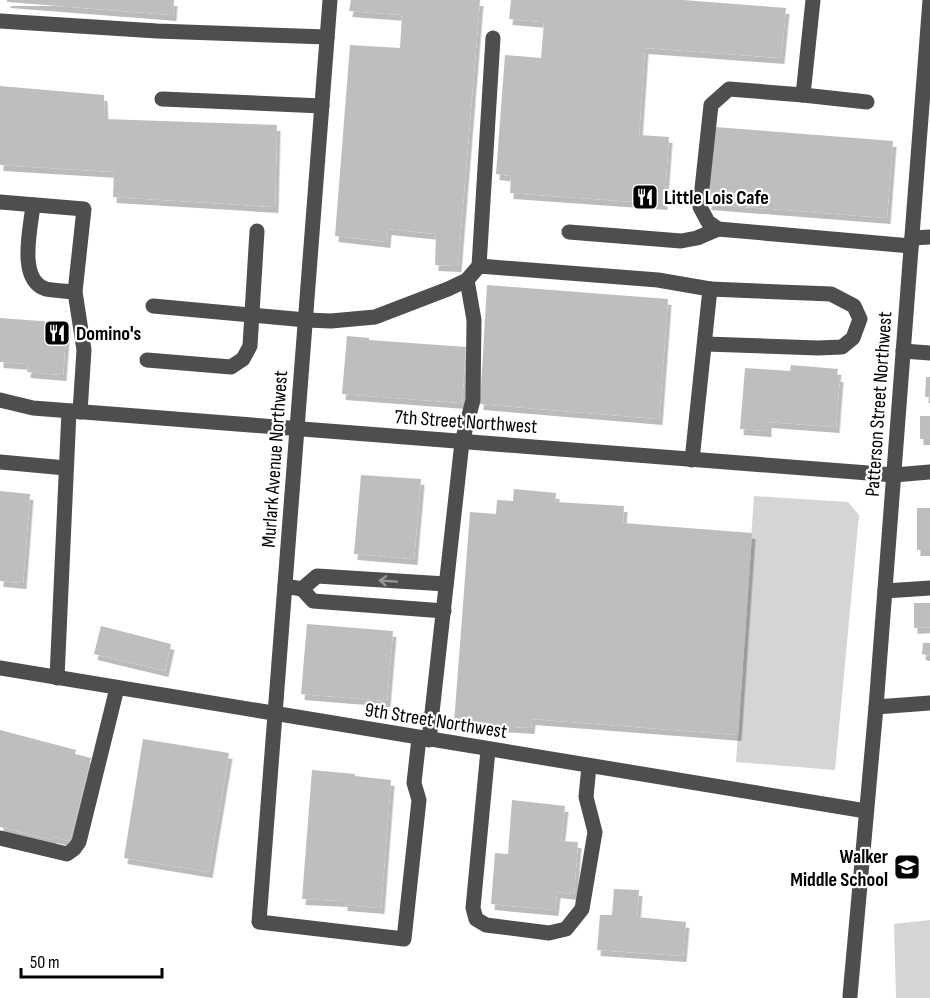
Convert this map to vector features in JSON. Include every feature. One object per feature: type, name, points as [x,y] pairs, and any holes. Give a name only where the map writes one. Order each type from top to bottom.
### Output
[{"type":"street","name":"Murlark Avenue Northwest","points":[[330,0],[260,922],[404,939],[419,800],[414,783],[424,739]]},
{"type":"street","points":[[803,96],[813,0]]},
{"type":"street","name":"Patterson Street Northwest","points":[[850,996],[865,842],[912,242],[926,119],[930,0]]},
{"type":"street","points":[[0,21],[157,31],[327,37]]},
{"type":"street","points":[[153,306],[331,321],[375,317],[448,289],[467,279],[479,266],[493,38]]},
{"type":"street","points":[[718,229],[708,222],[700,207],[711,105],[729,89],[867,102]]},
{"type":"street","points":[[162,99],[322,106]]},
{"type":"street","points":[[0,202],[84,209],[75,292],[84,350],[66,468],[57,678]]},
{"type":"street","points":[[33,205],[28,265],[31,277],[34,282],[46,289],[75,292]]},
{"type":"street","points":[[569,232],[681,241],[697,238],[718,229],[912,242],[930,237]]},
{"type":"street","points":[[147,360],[231,367],[243,359],[250,346],[257,231]]},
{"type":"street","points":[[479,266],[658,280],[710,289],[831,294],[854,306],[860,319],[853,338],[842,347],[706,344]]},
{"type":"street","points":[[424,739],[444,611],[462,442],[473,400],[474,320],[467,279]]},
{"type":"street","points":[[692,460],[710,289]]},
{"type":"street","points":[[903,351],[930,353]]},
{"type":"street","name":"7th Street Northwest","points":[[0,400],[33,408],[74,412],[692,460],[894,475],[930,472]]},
{"type":"street","points":[[0,462],[66,468]]},
{"type":"street","points":[[302,589],[317,576],[446,584]]},
{"type":"street","points":[[285,586],[302,589],[314,601],[444,611]]},
{"type":"street","points":[[885,591],[930,588]]},
{"type":"street","name":"9th Street Northwest","points":[[0,668],[866,812]]},
{"type":"street","points":[[0,838],[67,854],[75,849],[79,842],[117,688]]},
{"type":"street","points":[[876,707],[930,703]]},
{"type":"street","points":[[488,750],[473,908],[476,919],[486,925],[549,933],[566,929],[582,909],[595,832],[586,797],[589,766]]},
{"type":"shaded area","points":[[754,496],[848,502],[859,515],[835,770],[736,762]]},
{"type":"shaded area","points":[[930,920],[930,998],[896,998],[894,924]]},
{"type":"building","points":[[7,0],[174,0],[173,15],[7,2]]},
{"type":"building","points":[[351,0],[480,0],[458,266],[435,265],[436,234],[388,229],[387,242],[335,236],[350,45],[400,48],[402,15],[349,11]]},
{"type":"building","points":[[511,0],[683,0],[786,8],[781,58],[645,48],[639,135],[669,137],[664,204],[510,193],[511,176],[496,174],[505,55],[541,58],[544,22],[509,19]]},
{"type":"building","points":[[0,86],[104,95],[105,119],[277,125],[275,207],[113,197],[114,172],[0,165]]},
{"type":"building","points":[[715,127],[893,141],[887,218],[708,204]]},
{"type":"building","points":[[487,285],[668,299],[659,419],[480,404]]},
{"type":"building","points":[[0,318],[67,323],[63,375],[27,372],[28,364],[0,362]]},
{"type":"building","points":[[347,336],[369,338],[369,340],[466,347],[462,403],[342,394]]},
{"type":"building","points":[[791,365],[838,369],[837,376],[840,376],[836,427],[768,422],[768,431],[740,429],[745,368],[790,371]]},
{"type":"building","points":[[926,377],[930,377],[930,397],[925,397]]},
{"type":"building","points":[[920,416],[930,416],[930,439],[920,439]]},
{"type":"building","points":[[361,475],[421,479],[414,559],[354,554]]},
{"type":"building","points":[[514,489],[556,493],[555,502],[624,506],[623,523],[752,533],[738,735],[532,719],[531,728],[454,723],[470,512],[496,514],[497,500],[513,501]]},
{"type":"building","points":[[0,491],[30,494],[23,583],[0,581]]},
{"type":"building","points":[[917,508],[930,508],[930,550],[917,550]]},
{"type":"building","points":[[914,603],[930,603],[930,627],[914,628]]},
{"type":"building","points":[[307,624],[393,631],[387,701],[301,694]]},
{"type":"building","points":[[101,626],[171,644],[165,671],[94,654]]},
{"type":"building","points":[[923,643],[930,643],[930,656],[922,654]]},
{"type":"building","points":[[0,730],[76,750],[75,754],[91,758],[70,841],[53,837],[53,840],[0,827]]},
{"type":"building","points":[[143,739],[229,753],[209,872],[124,858]]},
{"type":"building","points":[[312,770],[391,780],[381,908],[344,905],[344,901],[302,899]]},
{"type":"building","points":[[512,800],[565,806],[561,841],[578,842],[574,894],[557,892],[555,910],[491,904],[495,853],[508,854]]},
{"type":"building","points":[[614,889],[639,890],[637,917],[686,922],[683,956],[597,950],[600,915],[612,915]]},
{"type":"place","name":"Little Lois Cafe","points":[[645,197]]},
{"type":"place","name":"Domino's","points":[[57,333]]},
{"type":"place","name":"Walker Middle School","points":[[907,867]]}]
